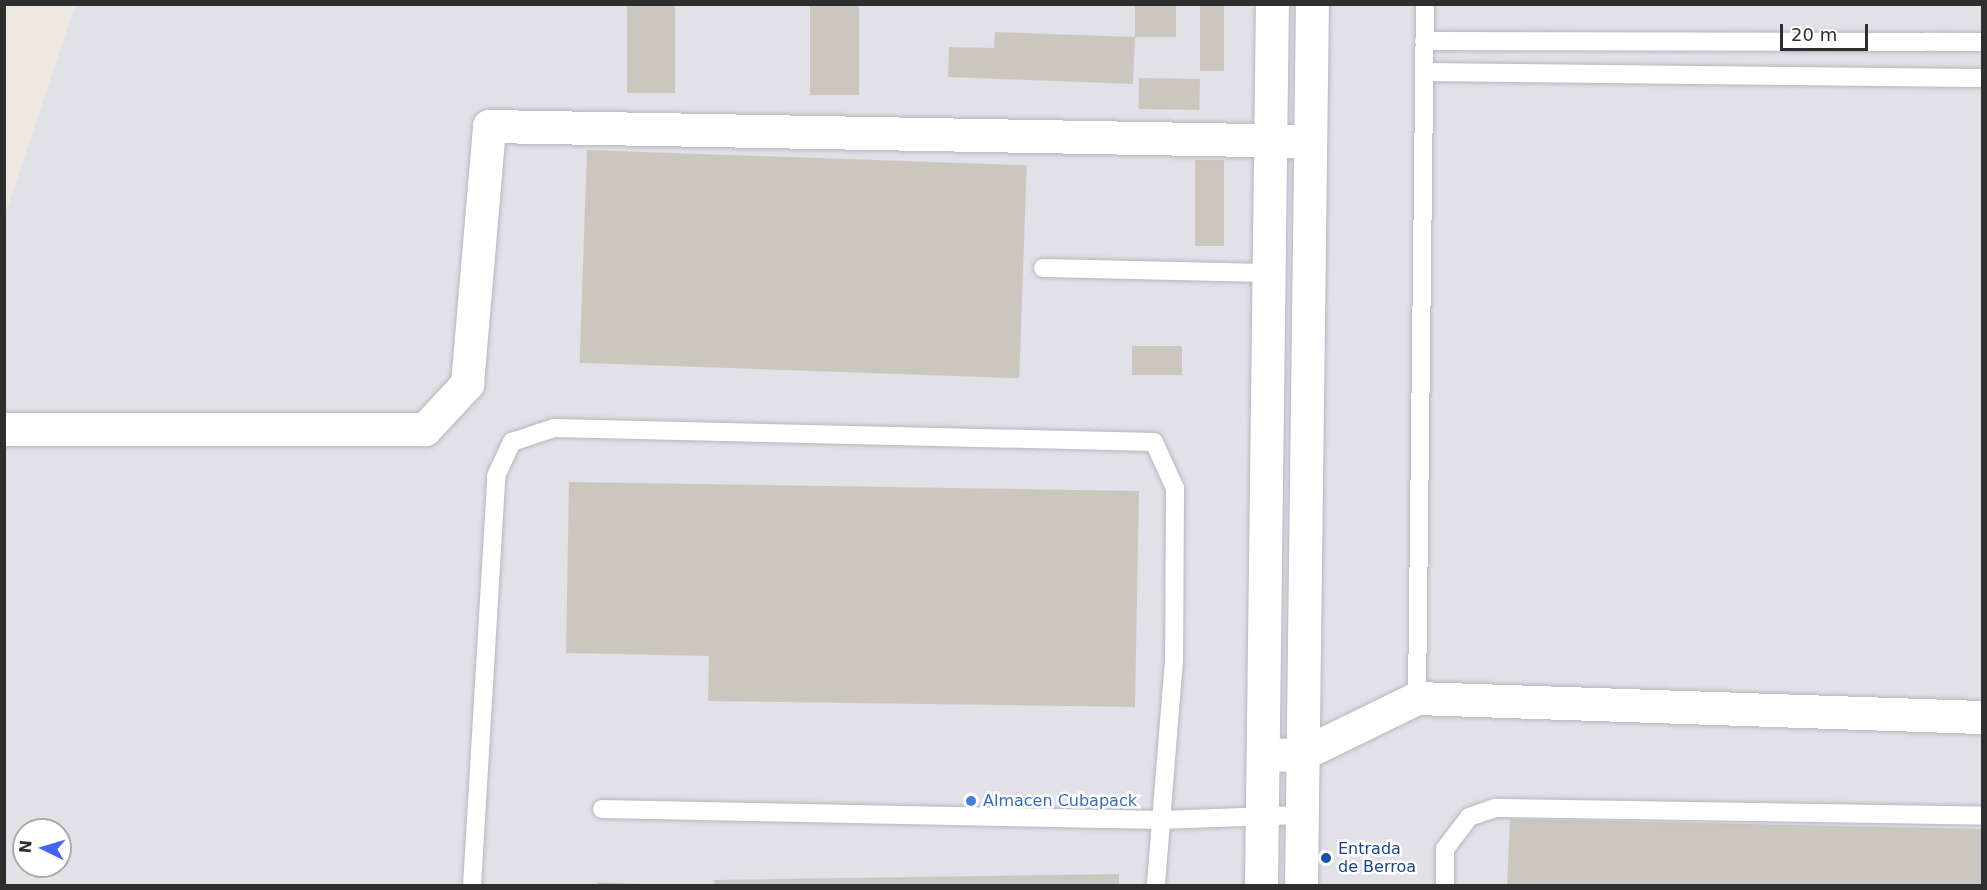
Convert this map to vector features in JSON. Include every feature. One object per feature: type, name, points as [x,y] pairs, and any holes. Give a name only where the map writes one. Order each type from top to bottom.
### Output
[{"type":"street","points":[[1261,885],[1260,813],[1263,754],[1272,4]]},
{"type":"street","points":[[1301,885],[1300,755],[1312,4]]},
{"type":"street","points":[[4,429],[426,429],[467,384],[489,126],[1269,143],[1310,141]]},
{"type":"street","points":[[1263,754],[1300,755],[1416,698],[1983,717]]},
{"type":"lane","points":[[1416,698],[1425,4]]},
{"type":"lane","points":[[1424,41],[1983,42]]},
{"type":"lane","points":[[1424,72],[1983,78]]},
{"type":"lane","points":[[1043,268],[1267,273]]},
{"type":"lane","points":[[472,885],[496,476],[512,442],[554,428],[1154,442],[1174,488],[1174,660],[1156,885]]},
{"type":"lane","points":[[1445,885],[1445,849],[1469,817],[1495,808],[1983,816]]},
{"type":"lane","points":[[602,809],[1160,820],[1260,813],[1300,815]]},
{"type":"shaded area","points":[[75,5],[1982,5],[1982,885],[5,886],[5,215]]},
{"type":"building","points":[[627,4],[675,4],[675,93],[627,93]]},
{"type":"building","points":[[810,4],[859,4],[859,95],[810,95]]},
{"type":"building","points":[[1135,4],[1176,4],[1176,37],[1135,37]]},
{"type":"building","points":[[1200,4],[1224,4],[1224,71],[1200,71]]},
{"type":"building","points":[[995,32],[1135,37],[1133,84],[948,77],[949,47],[994,48]]},
{"type":"building","points":[[1139,78],[1200,79],[1199,110],[1138,109]]},
{"type":"building","points":[[587,150],[1027,165],[1019,378],[580,363]]},
{"type":"building","points":[[1195,160],[1224,160],[1224,246],[1195,246]]},
{"type":"building","points":[[1132,346],[1182,346],[1182,375],[1132,375]]},
{"type":"building","points":[[569,482],[1139,491],[1135,707],[708,701],[709,656],[566,653]]},
{"type":"building","points":[[1510,819],[1982,829],[1982,886],[1507,886]]},
{"type":"building","points":[[1119,874],[1119,886],[715,886],[714,880]]},
{"type":"building","points":[[597,882],[642,884],[642,886],[597,886]]},
{"type":"place","name":"Almacen Cubapack","points":[[971,801]]},
{"type":"place","name":"Entrada de Berroa","points":[[1326,858]]}]
